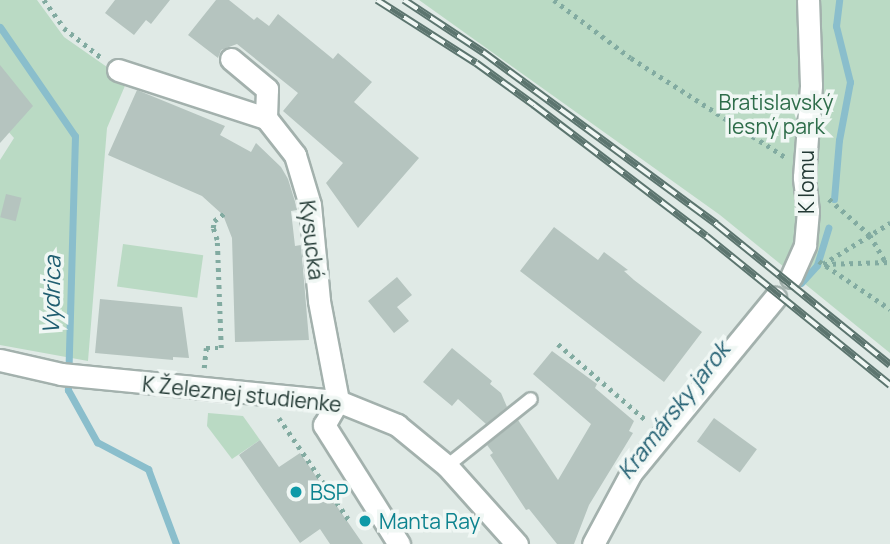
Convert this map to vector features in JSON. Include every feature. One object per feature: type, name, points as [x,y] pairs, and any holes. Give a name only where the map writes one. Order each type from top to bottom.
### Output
[{"type":"street","name":"K lomu","points":[[791,277],[805,245],[808,211],[804,177],[811,85],[808,0]]},
{"type":"street","points":[[118,70],[266,118],[267,89],[231,59]]},
{"type":"street","name":"Kysucká","points":[[266,118],[295,155],[310,205],[319,301],[338,401]]},
{"type":"street","points":[[593,544],[631,473],[775,298]]},
{"type":"street","name":"K Železnej studienke","points":[[0,360],[61,374],[101,379],[338,401],[397,425],[447,466],[517,544]]},
{"type":"street","points":[[338,401],[324,425],[399,544]]},
{"type":"lane","points":[[447,466],[531,399]]},
{"type":"path","points":[[44,0],[64,28],[118,70]]},
{"type":"path","points":[[554,0],[652,72],[787,158],[804,177],[870,235],[888,261]]},
{"type":"path","points":[[204,371],[206,348],[221,348],[217,240],[213,228],[214,221],[226,212]]},
{"type":"path","points":[[823,264],[890,223]]},
{"type":"path","points":[[823,264],[888,261]]},
{"type":"path","points":[[823,264],[890,309]]},
{"type":"path","points":[[558,344],[662,435]]},
{"type":"path","points":[[279,418],[349,520]]},
{"type":"green space","points":[[0,0],[37,0],[64,37],[127,81],[107,128],[88,361],[0,345],[0,160],[14,138],[0,122]]},
{"type":"green space","name":"Bratislavský lesný park","points":[[419,0],[890,0],[890,353],[720,215]]},
{"type":"green space","points":[[123,244],[203,255],[197,298],[117,287]]},
{"type":"green space","points":[[208,413],[243,416],[260,440],[232,459],[207,426]]},
{"type":"building","points":[[115,0],[170,0],[151,24],[146,20],[134,35],[105,13]]},
{"type":"building","points":[[216,0],[229,0],[254,20],[257,17],[269,26],[278,14],[333,59],[338,53],[372,82],[354,102],[419,158],[358,228],[326,183],[343,163],[283,111],[298,93],[237,44],[221,50],[218,58],[188,35]]},
{"type":"building","points":[[0,65],[33,106],[0,143]]},
{"type":"building","points":[[137,90],[225,126],[220,135],[251,152],[256,143],[281,167],[288,179],[297,208],[291,211],[295,246],[301,245],[309,340],[235,342],[232,238],[223,215],[202,196],[108,155]]},
{"type":"building","points":[[6,194],[22,198],[16,221],[0,217]]},
{"type":"building","points":[[554,227],[598,260],[604,252],[628,270],[624,271],[634,280],[702,332],[664,382],[520,271]]},
{"type":"building","points":[[397,277],[412,295],[397,307],[409,321],[394,333],[368,301]]},
{"type":"building","points":[[100,299],[182,307],[189,358],[173,357],[173,360],[95,353]]},
{"type":"building","points":[[452,348],[492,381],[490,384],[501,393],[507,407],[486,424],[458,399],[452,406],[423,382]]},
{"type":"building","points":[[552,351],[597,384],[595,388],[634,421],[629,431],[633,433],[589,505],[574,544],[557,544],[529,509],[526,510],[490,455],[493,453],[487,445],[518,420],[558,480],[591,424],[533,374]]},
{"type":"building","points":[[714,418],[757,449],[740,473],[697,441]]},
{"type":"building","name":"BSP","points":[[260,440],[279,467],[300,453],[363,544],[330,544],[320,529],[300,543],[239,455]]},
{"type":"waterway","name":"Kramársky jarok","points":[[834,199],[839,140],[850,82],[836,26],[839,0]]},
{"type":"waterway","name":"Vydrica","points":[[0,27],[75,136],[68,390],[97,442],[148,469],[176,544]]},
{"type":"waterway","name":"Kramársky jarok","points":[[801,283],[817,265],[828,228]]},
{"type":"railway","points":[[377,0],[476,63],[534,105],[706,236],[890,385]]},
{"type":"railway","points":[[404,0],[483,52],[716,224],[890,365]]},
{"type":"place","name":"BSP","points":[[296,492]]},
{"type":"place","name":"Manta Ray","points":[[365,521]]}]
